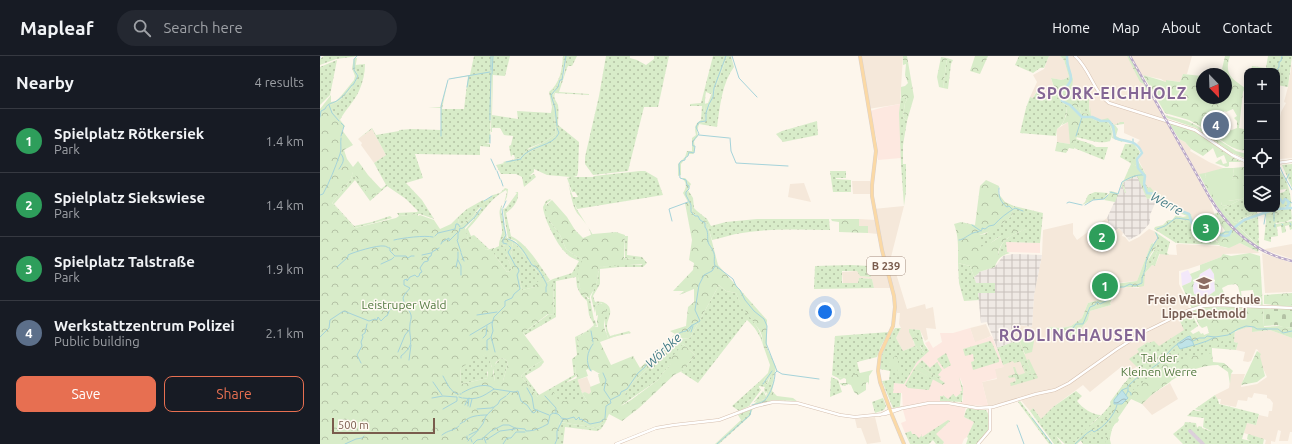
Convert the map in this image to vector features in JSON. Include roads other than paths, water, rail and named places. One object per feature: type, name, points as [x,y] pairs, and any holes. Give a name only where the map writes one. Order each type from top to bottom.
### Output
[{"type":"main road","name":"B 239","points":[[860,56],[876,151],[872,196],[882,250],[895,301],[893,326],[880,354],[878,362],[879,377],[890,412],[904,444]]},
{"type":"street","points":[[1075,56],[1082,64],[1098,93],[1109,103],[1196,130],[1229,153],[1244,160]]},
{"type":"street","points":[[1280,163],[1292,161]]},
{"type":"street","points":[[616,444],[656,428],[719,420],[756,406],[773,402],[797,403],[850,417],[880,415],[918,404],[937,402],[977,408],[990,408],[1061,388],[1155,325],[1192,309],[1217,304],[1292,308]]},
{"type":"street","points":[[880,415],[886,410],[887,403]]},
{"type":"street","points":[[978,444],[990,430],[990,408]]},
{"type":"street","points":[[884,412],[897,411],[900,409]]},
{"type":"street","points":[[894,421],[897,411]]},
{"type":"water","points":[[1190,336],[1194,345],[1180,349],[1177,344]]},
{"type":"water","points":[[1122,390],[1128,398],[1122,404],[1114,404],[1114,400]]},
{"type":"waterway","points":[[320,117],[321,111],[329,104],[340,98],[353,85],[358,76],[354,70],[354,59],[357,56]]},
{"type":"waterway","points":[[491,56],[491,70]]},
{"type":"waterway","points":[[492,74],[493,56]]},
{"type":"waterway","points":[[557,126],[555,108],[551,95],[558,87],[560,80],[562,80],[566,56]]},
{"type":"waterway","name":"Wörbke","points":[[605,418],[606,406],[611,403],[610,400],[620,395],[621,392],[627,389],[638,373],[662,353],[670,343],[672,343],[677,335],[686,331],[700,321],[695,310],[699,285],[704,275],[712,271],[715,266],[714,255],[708,242],[705,223],[691,212],[691,205],[686,195],[689,186],[687,185],[686,180],[680,178],[679,164],[681,161],[685,160],[689,152],[694,153],[695,146],[693,146],[693,143],[699,134],[696,127],[699,122],[706,121],[706,113],[713,97],[714,88],[726,56]]},
{"type":"waterway","points":[[732,56],[739,78],[757,97]]},
{"type":"waterway","name":"Werre","points":[[1067,56],[1071,79],[1067,87],[1061,92],[1062,101],[1070,105],[1082,117],[1092,117],[1101,121],[1109,121],[1113,126],[1115,138],[1137,145],[1142,153],[1137,159],[1138,168],[1145,176],[1144,184],[1147,193],[1155,194],[1176,209],[1189,214],[1192,224],[1200,230],[1225,236],[1229,235],[1231,231]]},
{"type":"waterway","points":[[1278,68],[1282,56]]},
{"type":"waterway","points":[[449,79],[490,72]]},
{"type":"waterway","points":[[490,112],[491,74]]},
{"type":"waterway","points":[[467,87],[469,76]]},
{"type":"waterway","points":[[441,136],[441,106],[448,80]]},
{"type":"waterway","points":[[329,105],[332,113],[339,121]]},
{"type":"waterway","points":[[490,113],[490,120]]},
{"type":"waterway","points":[[1076,136],[1082,117]]},
{"type":"waterway","points":[[341,123],[344,126],[341,136]]},
{"type":"waterway","points":[[521,158],[530,151],[547,144],[556,138],[559,133],[557,128]]},
{"type":"waterway","points":[[490,135],[490,143]]},
{"type":"waterway","points":[[699,135],[729,138]]},
{"type":"waterway","points":[[320,195],[323,194],[326,189],[340,154],[341,138]]},
{"type":"waterway","points":[[730,138],[731,151],[736,163],[788,166]]},
{"type":"waterway","points":[[339,169],[343,160],[341,154]]},
{"type":"waterway","points":[[491,159],[496,170]]},
{"type":"waterway","points":[[511,161],[521,159]]},
{"type":"waterway","points":[[506,162],[511,161]]},
{"type":"waterway","points":[[1280,167],[1292,190]]},
{"type":"waterway","points":[[497,171],[500,179]]},
{"type":"waterway","points":[[1286,180],[1289,174]]},
{"type":"waterway","points":[[1110,192],[1118,194],[1122,182],[1136,176],[1145,175]]},
{"type":"waterway","points":[[501,180],[503,186]]},
{"type":"waterway","points":[[999,188],[999,194],[1002,201],[1007,207],[1009,206],[1012,209]]},
{"type":"waterway","points":[[1085,205],[1093,200],[1104,199],[1108,195]]},
{"type":"waterway","points":[[484,201],[492,196]]},
{"type":"waterway","name":"Werre","points":[[1280,199],[1283,203],[1285,199],[1287,200],[1289,203],[1287,207]]},
{"type":"waterway","points":[[503,208],[506,201]]},
{"type":"waterway","name":"Werre","points":[[1288,201],[1292,203]]},
{"type":"waterway","points":[[672,221],[669,209],[688,202]]},
{"type":"waterway","points":[[1067,203],[1069,202],[1082,205]]},
{"type":"waterway","points":[[461,252],[457,240],[459,229],[463,228],[475,217],[481,208]]},
{"type":"waterway","points":[[959,240],[982,230],[982,228],[985,229],[994,225],[1015,208],[1023,211]]},
{"type":"waterway","name":"Werre","points":[[1280,209],[1292,208]]},
{"type":"waterway","points":[[502,209],[504,225]]},
{"type":"waterway","points":[[1264,224],[1266,212]]},
{"type":"waterway","name":"Werre","points":[[1235,227],[1244,220],[1267,212]]},
{"type":"waterway","points":[[1274,212],[1274,221]]},
{"type":"waterway","points":[[1157,229],[1165,226],[1176,218],[1191,220]]},
{"type":"waterway","points":[[435,236],[438,233],[455,229],[456,224],[460,227]]},
{"type":"waterway","points":[[972,225],[981,231]]},
{"type":"waterway","points":[[504,226],[506,235],[503,243],[507,244]]},
{"type":"waterway","name":"Werre","points":[[1221,235],[1225,232],[1230,232]]},
{"type":"waterway","points":[[441,244],[449,238],[449,241],[457,233]]},
{"type":"waterway","points":[[1144,272],[1148,256],[1158,238],[1156,233]]},
{"type":"waterway","points":[[394,240],[429,236],[433,237]]},
{"type":"waterway","points":[[508,239],[516,243],[525,253],[532,265],[539,270],[547,285],[546,292]]},
{"type":"waterway","points":[[337,267],[348,257],[348,255],[376,247],[384,246],[390,248],[390,251],[395,256],[406,256],[408,258],[414,256]]},
{"type":"waterway","points":[[509,246],[511,248],[508,252],[516,267]]},
{"type":"waterway","points":[[320,337],[329,328],[330,320],[344,311],[369,321],[375,319],[377,320],[378,317],[381,321],[387,316],[390,309],[400,308],[404,302],[403,298],[410,288],[404,285],[404,280],[407,279],[407,281],[410,277],[415,275],[417,277],[419,276],[422,272],[420,268],[424,262],[428,261],[432,252],[439,248]]},
{"type":"waterway","points":[[456,267],[458,252]]},
{"type":"waterway","points":[[422,255],[431,253]]},
{"type":"waterway","points":[[461,253],[464,261]]},
{"type":"waterway","points":[[381,264],[394,257]]},
{"type":"waterway","points":[[458,260],[461,266],[461,275]]},
{"type":"waterway","points":[[716,266],[733,279],[745,300],[754,311],[764,319],[767,326],[766,343],[777,371],[775,373],[772,387],[765,400],[752,405]]},
{"type":"waterway","points":[[495,352],[491,337],[493,331],[492,324],[494,317],[505,306],[505,301],[512,298],[520,289],[517,275],[519,271],[518,268]]},
{"type":"waterway","points":[[1068,330],[1073,328],[1076,324],[1083,324],[1090,307],[1095,305],[1097,302],[1100,304],[1110,299],[1110,292],[1118,287],[1124,287],[1130,284],[1135,286],[1142,283],[1144,273]]},
{"type":"waterway","points":[[401,358],[401,356],[409,348],[411,341],[411,316],[410,312],[404,305]]},
{"type":"waterway","points":[[477,315],[497,312]]},
{"type":"waterway","points":[[470,335],[492,322]]},
{"type":"waterway","points":[[361,363],[357,355],[362,346],[362,335],[365,333],[367,324]]},
{"type":"waterway","name":"Wörbke","points":[[689,331],[692,325]]},
{"type":"waterway","points":[[483,338],[486,335],[487,326]]},
{"type":"waterway","name":"Wörbke","points":[[691,332],[693,326]]},
{"type":"waterway","points":[[1195,345],[1215,337],[1228,335],[1246,326],[1257,329],[1278,329],[1283,333],[1292,331]]},
{"type":"waterway","points":[[398,352],[405,335],[409,330]]},
{"type":"waterway","points":[[591,331],[593,342]]},
{"type":"waterway","points":[[1193,341],[1199,338],[1205,338],[1207,336],[1215,337]]},
{"type":"waterway","points":[[487,350],[487,340],[490,338]]},
{"type":"waterway","points":[[591,371],[587,361],[589,350],[593,344]]},
{"type":"waterway","points":[[1126,395],[1128,386],[1141,374],[1148,373],[1173,347],[1178,344]]},
{"type":"waterway","points":[[409,360],[411,345]]},
{"type":"waterway","points":[[763,384],[772,371]]},
{"type":"waterway","points":[[777,371],[782,374],[819,379]]},
{"type":"waterway","points":[[603,373],[606,380],[604,390],[610,399]]},
{"type":"waterway","points":[[443,376],[451,389],[458,394]]},
{"type":"waterway","points":[[433,382],[442,395]]},
{"type":"waterway","points":[[462,393],[474,387],[483,385],[494,389]]},
{"type":"waterway","name":"Wörbke","points":[[527,388],[532,397],[534,409],[549,415]]},
{"type":"waterway","points":[[1122,390],[1127,388]]},
{"type":"waterway","name":"Wörbke","points":[[463,398],[472,399],[480,397],[494,389],[514,392],[518,391],[521,401],[527,405],[532,412],[534,413],[537,410]]},
{"type":"waterway","points":[[1128,391],[1131,395]]},
{"type":"waterway","name":"Wörbke","points":[[507,395],[510,392]]},
{"type":"waterway","points":[[432,398],[443,396],[457,397],[457,401],[443,409]]},
{"type":"waterway","points":[[469,439],[483,424],[485,417],[500,400],[506,396]]},
{"type":"waterway","name":"Wörbke","points":[[545,396],[556,408],[556,413]]},
{"type":"waterway","points":[[468,406],[469,398]]},
{"type":"waterway","points":[[465,405],[468,399]]},
{"type":"waterway","points":[[470,407],[472,399]]},
{"type":"waterway","points":[[1075,444],[1090,431],[1092,430],[1094,432],[1105,424],[1114,413],[1117,405]]},
{"type":"waterway","points":[[477,409],[493,407]]},
{"type":"waterway","points":[[717,444],[750,415],[751,410]]},
{"type":"waterway","name":"Wörbke","points":[[473,444],[477,440],[482,439],[491,431],[503,425],[525,429],[526,431],[537,429],[548,424],[550,415],[553,413],[558,414],[561,417]]},
{"type":"waterway","points":[[464,422],[471,417],[487,415]]},
{"type":"waterway","name":"Wörbke","points":[[561,418],[567,419],[574,417],[576,420],[579,417],[580,420],[581,419],[590,424],[600,422],[604,419]]},
{"type":"waterway","points":[[1032,418],[1052,444]]},
{"type":"waterway","points":[[555,444],[557,439],[557,431],[563,419]]},
{"type":"waterway","points":[[1017,425],[1024,444]]},
{"type":"waterway","points":[[442,435],[459,426]]},
{"type":"waterway","points":[[486,440],[500,431],[515,429]]},
{"type":"waterway","points":[[469,435],[477,431]]},
{"type":"waterway","name":"Wörbke","points":[[503,444],[507,438],[511,438],[516,432],[525,432]]},
{"type":"waterway","points":[[345,444],[364,436]]},
{"type":"waterway","name":"Wörbke","points":[[484,438],[486,443]]},
{"type":"railway","points":[[1130,56],[1217,209],[1244,238],[1255,246],[1266,252],[1292,261]]},
{"type":"place","name":"Werkstattzentrum Polizei","points":[[1216,125]]},
{"type":"place","name":"Spielplatz Talstraße","points":[[1206,228]]},
{"type":"place","name":"Spielplatz Siekswiese","points":[[1102,237]]},
{"type":"place","name":"Freie Waldorfschule Lippe-Detmold","points":[[1204,283]]},
{"type":"place","name":"Spielplatz Rötkersiek","points":[[1105,286]]},
{"type":"district","name":"SPORK-EICHHOLZ","points":[[1112,93]]},
{"type":"district","name":"RÖDLINGHAUSEN","points":[[1073,335]]},
{"type":"park label","name":"Leistruper Wald","points":[[404,305]]},
{"type":"park label","name":"Tal der Kleinen Werre","points":[[1159,365]]}]
